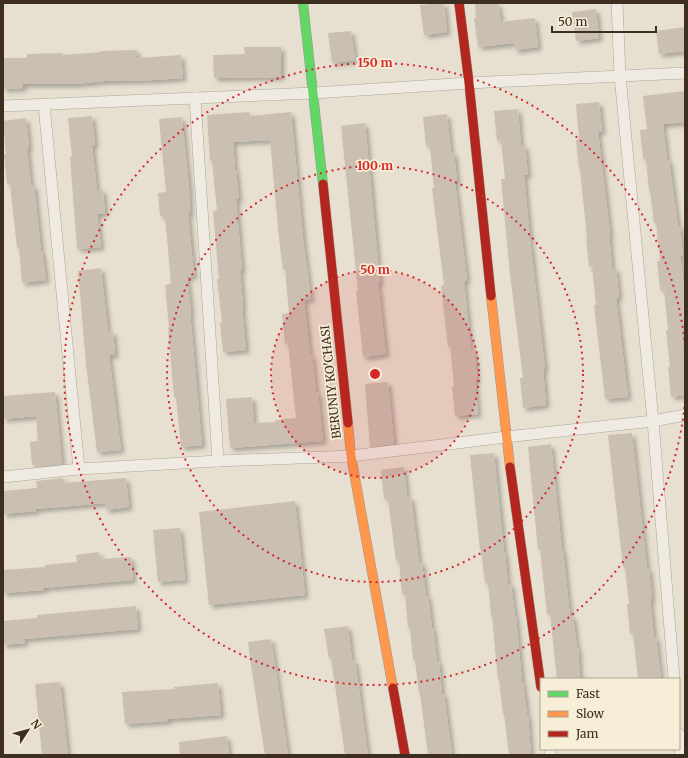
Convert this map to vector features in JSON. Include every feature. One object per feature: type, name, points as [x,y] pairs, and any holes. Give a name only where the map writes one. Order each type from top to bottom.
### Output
[{"type":"street","name":"BERUNIY KO'CHASI","points":[[303,3],[314,94],[351,456],[405,755]]},
{"type":"street","points":[[459,3],[469,83],[506,437],[540,680]]},
{"type":"street","points":[[617,3],[620,76],[653,421],[674,678]]},
{"type":"street","points":[[3,106],[314,94],[469,83],[685,73]]},
{"type":"street","points":[[195,98],[218,460]]},
{"type":"street","points":[[44,105],[79,469]]},
{"type":"street","points":[[3,477],[79,469],[218,460],[351,456],[653,421],[685,415]]},
{"type":"street","points":[[680,744],[681,755]]},
{"type":"building","points":[[444,3],[447,32],[424,35],[420,5]]},
{"type":"building","points":[[475,3],[498,3],[501,22],[535,18],[538,47],[515,50],[514,43],[478,47],[474,18],[476,18]]},
{"type":"building","points":[[596,9],[599,38],[576,41],[572,12]]},
{"type":"building","points":[[685,27],[685,51],[659,54],[656,31]]},
{"type":"building","points":[[351,31],[355,60],[332,63],[328,33]]},
{"type":"building","points":[[244,47],[281,47],[281,77],[214,78],[213,55],[245,54]]},
{"type":"building","points":[[137,50],[137,58],[181,55],[183,78],[104,81],[75,84],[23,84],[23,88],[3,89],[3,58],[27,58],[27,54],[63,53],[63,55],[101,51]]},
{"type":"building","points":[[685,91],[685,122],[663,124],[667,160],[669,160],[678,226],[680,226],[683,256],[680,256],[685,292],[685,395],[671,397],[668,367],[670,367],[666,330],[668,330],[664,290],[660,290],[657,261],[660,261],[656,223],[654,224],[646,159],[643,159],[640,130],[647,129],[643,96]]},
{"type":"building","points":[[599,102],[602,131],[598,132],[610,233],[612,268],[616,268],[619,297],[616,298],[628,397],[605,399],[594,305],[596,305],[592,266],[589,267],[576,140],[579,139],[576,104]]},
{"type":"building","points":[[518,109],[521,146],[525,145],[528,175],[524,175],[545,369],[543,369],[546,405],[523,408],[520,378],[523,378],[510,274],[501,179],[505,179],[501,140],[497,141],[494,111]]},
{"type":"building","points":[[249,112],[250,116],[291,112],[303,238],[311,299],[304,300],[310,354],[312,354],[316,392],[318,392],[323,441],[230,448],[226,399],[252,397],[254,423],[275,422],[275,420],[296,418],[288,343],[285,344],[282,314],[289,313],[285,269],[283,270],[279,238],[270,140],[233,142],[239,199],[236,199],[242,270],[240,270],[246,350],[223,352],[213,211],[217,210],[212,161],[210,161],[207,115]]},
{"type":"building","points":[[447,114],[451,153],[454,152],[457,182],[455,182],[467,280],[464,281],[471,350],[474,350],[477,379],[475,379],[478,414],[455,416],[450,346],[448,347],[441,286],[444,285],[432,188],[434,188],[430,146],[426,146],[423,117]]},
{"type":"building","points":[[92,116],[95,145],[92,146],[97,190],[103,190],[105,213],[97,214],[101,247],[77,249],[70,157],[72,156],[68,118]]},
{"type":"building","points":[[182,117],[189,188],[190,214],[188,214],[194,276],[187,277],[202,445],[181,447],[176,397],[174,397],[165,285],[171,284],[168,249],[165,216],[160,216],[158,193],[166,192],[159,119]]},
{"type":"building","points":[[26,118],[29,148],[27,148],[31,186],[34,185],[41,251],[46,280],[22,283],[19,248],[17,248],[10,184],[7,184],[3,121]]},
{"type":"building","points":[[365,123],[380,283],[378,283],[386,354],[363,357],[356,291],[358,291],[341,126]]},
{"type":"building","points":[[101,268],[108,332],[113,331],[115,355],[109,355],[121,450],[97,452],[86,364],[78,271]]},
{"type":"building","points":[[388,382],[394,444],[370,447],[365,384]]},
{"type":"building","points":[[55,392],[62,464],[35,467],[35,465],[32,465],[30,442],[38,441],[36,416],[3,419],[3,396]]},
{"type":"building","points":[[632,433],[647,569],[649,569],[652,599],[650,599],[654,637],[656,637],[661,678],[638,678],[633,633],[630,634],[627,604],[629,604],[625,567],[623,567],[608,435]]},
{"type":"building","points":[[551,444],[570,616],[573,616],[578,647],[580,678],[557,678],[550,614],[547,614],[540,549],[538,550],[528,447]]},
{"type":"building","points":[[494,453],[504,552],[508,584],[511,584],[516,616],[522,682],[528,715],[531,755],[509,755],[498,680],[488,583],[485,583],[480,550],[470,455]]},
{"type":"building","points":[[404,467],[407,498],[411,497],[419,562],[422,562],[437,661],[439,661],[442,694],[444,694],[452,755],[428,755],[415,660],[413,660],[410,628],[408,628],[405,594],[402,594],[399,561],[396,561],[388,499],[384,499],[381,470]]},
{"type":"building","points":[[63,478],[63,483],[126,478],[129,507],[106,510],[105,503],[36,509],[36,511],[3,514],[3,491],[37,488],[36,481]]},
{"type":"building","points":[[295,501],[305,595],[209,605],[199,512]]},
{"type":"building","points":[[180,528],[185,580],[158,582],[153,530]]},
{"type":"building","points":[[99,552],[100,559],[131,557],[133,580],[3,593],[3,570],[45,567],[45,565],[77,562],[76,555]]},
{"type":"building","points":[[136,606],[138,629],[24,639],[25,643],[3,645],[3,621],[37,618],[37,615]]},
{"type":"building","points":[[348,626],[352,661],[355,660],[368,755],[345,755],[331,658],[329,659],[324,629]]},
{"type":"building","points":[[271,639],[288,755],[265,755],[252,672],[248,642]]},
{"type":"building","points":[[60,682],[68,755],[42,755],[35,684]]},
{"type":"building","points":[[218,683],[221,715],[125,724],[122,692],[175,689],[174,687]]},
{"type":"building","points":[[227,736],[229,755],[180,755],[179,742]]},
{"type":"traffic: fast","points":[[303,3],[323,184]]},
{"type":"traffic: slow","points":[[491,296],[510,467]]},
{"type":"traffic: slow","points":[[348,423],[351,456],[393,688]]},
{"type":"traffic: jam","points":[[459,3],[469,83],[491,296]]},
{"type":"traffic: jam","points":[[323,184],[348,423]]},
{"type":"traffic: jam","points":[[510,467],[540,680]]},
{"type":"traffic: jam","points":[[393,688],[405,755]]}]
